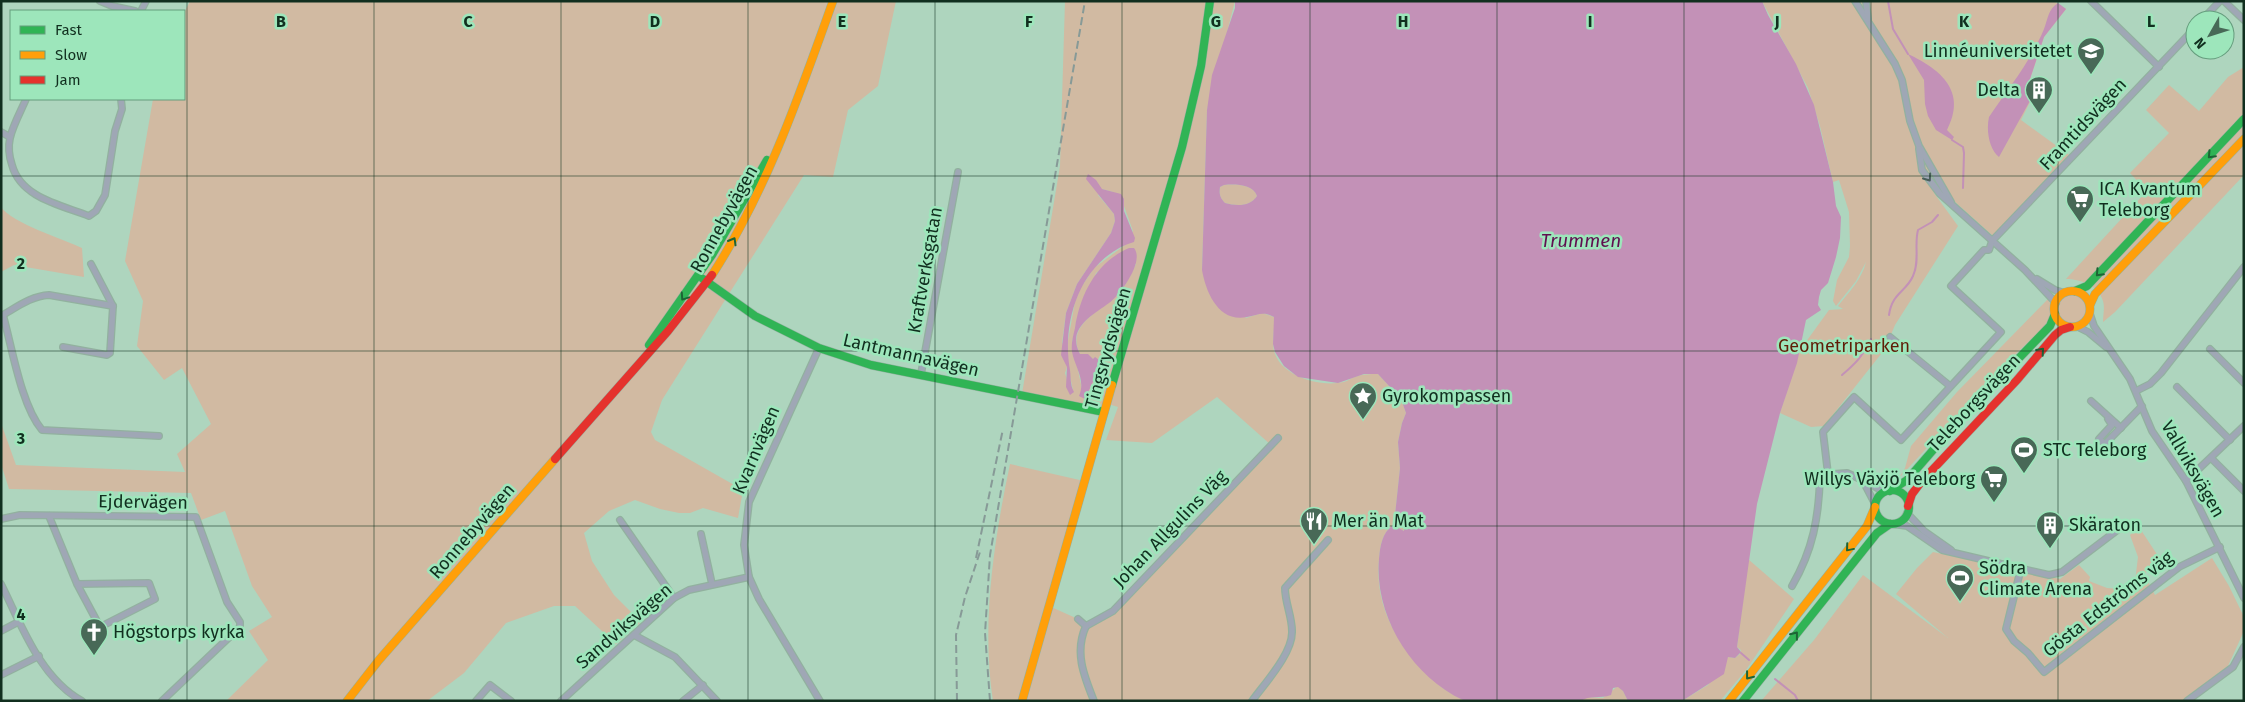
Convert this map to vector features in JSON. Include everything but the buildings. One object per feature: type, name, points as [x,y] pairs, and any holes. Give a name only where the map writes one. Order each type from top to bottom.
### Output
[{"type":"main road","name":"Ronnebyvägen","points":[[347,701],[379,660],[668,331],[707,282],[747,215],[783,138],[833,1]]},
{"type":"main road","name":"Tingsrydsvägen","points":[[1022,701],[1182,147],[1201,66],[1210,1]]},
{"type":"main road","name":"Ronnebyvägen","points":[[621,383],[699,276],[754,184],[796,104]]},
{"type":"main road","points":[[2244,119],[2087,286],[2075,292],[2065,293],[2056,303],[2055,314],[2061,323],[2074,327],[2086,322],[2090,314],[2090,304],[2095,294],[2244,139]]},
{"type":"main road","name":"Lantmannavägen","points":[[699,276],[755,316],[819,348],[872,365],[1104,412]]},
{"type":"main road","points":[[2075,292],[2084,296],[2090,304]]},
{"type":"main road","name":"Teleborgsvägen","points":[[1887,492],[1907,480],[1966,412],[2050,326],[2055,314]]},
{"type":"main road","name":"Teleborgsvägen","points":[[1908,510],[1912,494],[1921,482],[2017,380],[2055,335],[2061,330],[2074,327]]},
{"type":"main road","points":[[1729,701],[1867,526],[1879,496],[1887,492],[1902,494],[1908,510],[1900,522],[1892,524],[1877,533],[1743,701]]},
{"type":"main road","points":[[1875,506],[1880,520],[1892,524]]},
{"type":"street","points":[[100,1],[130,10]]},
{"type":"street","points":[[1855,1],[1895,64],[1902,80],[1910,121],[1920,146],[1951,202]]},
{"type":"street","points":[[1866,1],[1868,21]]},
{"type":"street","points":[[2091,1],[2159,67]]},
{"type":"street","points":[[2224,1],[2244,20]]},
{"type":"street","name":"Framtidsvägen","points":[[1950,386],[2001,332],[1951,286],[1984,250],[1989,250],[1992,241],[2185,39]]},
{"type":"street","points":[[26,100],[10,137],[8,147],[14,172],[23,185],[36,196],[89,216],[96,211],[105,195],[115,131],[122,109],[122,100]]},
{"type":"street","points":[[1,132],[10,137]]},
{"type":"street","points":[[1920,146],[1921,163],[1926,176],[1940,194],[2025,270],[2056,303]]},
{"type":"street","name":"Kraftverksgatan","points":[[921,374],[958,172]]},
{"type":"street","points":[[63,347],[107,355],[110,352],[113,306],[91,264]]},
{"type":"street","points":[[2136,391],[2150,384],[2161,373],[2244,267]]},
{"type":"street","points":[[2025,270],[2055,290],[2065,293]]},
{"type":"street","points":[[113,306],[40,295],[18,305],[2,316],[23,391],[42,430],[159,436]]},
{"type":"street","name":"Vallviksvägen","points":[[2090,314],[2094,326],[2136,391],[2152,431],[2186,481],[2244,598]]},
{"type":"street","name":"Vallviksvägen","points":[[2074,327],[2096,338],[2115,356]]},
{"type":"street","points":[[1828,474],[1823,432],[1854,397],[1901,440],[1950,386],[1890,337]]},
{"type":"street","name":"Kvarnvägen","points":[[819,348],[749,502],[744,545],[749,577],[762,604],[820,701]]},
{"type":"street","points":[[2210,349],[2244,384]]},
{"type":"street","points":[[2177,387],[2230,440]]},
{"type":"street","points":[[2091,401],[2121,428]]},
{"type":"street","points":[[2108,419],[2112,425],[2099,439],[2105,444],[2142,406]]},
{"type":"street","points":[[2186,481],[2244,426]]},
{"type":"street","name":"Johan Allgulins Väg","points":[[1086,626],[1113,611],[1278,438]]},
{"type":"street","points":[[2211,458],[2244,491]]},
{"type":"street","points":[[1792,586],[1812,546],[1818,507],[1820,476],[1847,473],[1887,492]]},
{"type":"street","points":[[1863,481],[1875,506]]},
{"type":"street","points":[[1908,510],[1924,531],[1955,552]]},
{"type":"street","name":"Ejdervägen","points":[[1,519],[20,515],[196,517],[224,594],[240,622],[240,627],[162,701]]},
{"type":"street","points":[[49,516],[77,584],[100,627],[155,599],[149,583],[77,584]]},
{"type":"street","points":[[620,520],[674,598]]},
{"type":"street","points":[[1892,524],[1907,526],[1936,547],[2049,575],[2062,572],[2124,525]]},
{"type":"street","points":[[701,534],[712,584]]},
{"type":"street","points":[[1252,701],[1291,644],[1292,630],[1285,597],[1286,588],[1328,540]]},
{"type":"street","name":"Gösta Edströms väg","points":[[2021,568],[2006,629],[2014,641],[2028,652],[2044,672],[2179,567],[2220,547]]},
{"type":"street","name":"Sandviksvägen","points":[[561,701],[674,598],[689,590],[749,577]]},
{"type":"street","points":[[1,584],[39,656],[57,682],[82,701]]},
{"type":"street","points":[[1078,619],[1086,626],[1080,642],[1080,657],[1094,701]]},
{"type":"street","points":[[1,631],[20,621]]},
{"type":"street","points":[[634,635],[674,657],[717,701]]},
{"type":"street","points":[[2187,701],[2233,667],[2244,647]]},
{"type":"street","points":[[1,675],[39,656]]},
{"type":"street","points":[[476,701],[490,685],[511,701]]},
{"type":"street","points":[[683,701],[703,685]]},
{"type":"green space","points":[[190,1],[896,1],[878,86],[848,110],[833,177],[804,175],[662,400],[651,432],[655,440],[743,490],[738,518],[703,508],[690,513],[679,513],[660,509],[635,500],[609,511],[584,533],[592,561],[614,595],[641,622],[616,644],[575,606],[554,606],[506,623],[464,673],[427,701],[226,701],[268,660],[249,631],[272,617],[252,586],[225,511],[201,520],[191,493],[9,489],[1,464],[1,423],[16,465],[185,472],[177,454],[211,424],[182,368],[164,380],[137,346],[143,301],[125,261],[153,100],[185,100],[185,11]]},
{"type":"green space","points":[[1065,1],[1235,1],[1207,110],[1202,270],[1246,318],[1262,313],[1274,317],[1273,344],[1275,355],[1289,371],[1311,381],[1322,383],[1344,382],[1361,375],[1378,374],[1401,399],[1406,413],[1398,442],[1400,468],[1395,515],[1405,529],[1404,531],[1393,525],[1386,532],[1382,540],[1379,559],[1381,595],[1392,627],[1411,656],[1439,685],[1465,701],[993,701],[988,642],[991,582],[994,552],[1010,464],[1084,481],[1049,606],[1078,619],[1086,626],[1113,611],[1271,445],[1217,397],[1152,443],[1106,440],[1118,407],[1105,403],[1095,408],[1022,394],[1060,166]],"holes":[[[1102,189],[1113,192],[1124,206],[1133,231],[1125,245],[1094,268],[1080,289],[1075,302],[1067,346],[1067,363],[1073,390],[1068,383],[1065,373],[1067,367],[1062,342],[1066,313],[1077,284],[1111,233],[1115,221],[1114,214],[1098,195]],[[1136,264],[1121,291],[1089,318],[1082,325],[1078,334],[1077,343],[1080,354],[1093,359],[1084,399],[1072,341],[1096,273],[1104,267]]]},
{"type":"green space","name":"Geometriparken","points":[[1762,1],[2054,1],[2066,9],[2044,37],[2029,82],[2037,88],[2021,120],[2072,157],[1993,236],[1954,201],[1934,193],[1958,226],[1895,325],[1885,349],[1824,426],[1811,427],[1780,413],[1800,350],[1829,310],[1843,309],[1838,306],[1858,280],[1866,262],[1856,281],[1836,306],[1833,301],[1837,280],[1849,257],[1849,212],[1839,180],[1833,182],[1820,126],[1808,88]]},
{"type":"green space","points":[[2244,67],[2244,175],[2115,312],[2103,322],[2104,303],[2101,295],[2088,284],[2066,279],[2147,191],[2130,173],[2169,133],[2146,110],[2169,85],[2199,111],[2228,77]]},
{"type":"green space","points":[[1224,185],[1248,187],[1257,196],[1247,204],[1234,205],[1225,203],[1221,198],[1220,192],[1220,187]]},
{"type":"green space","points":[[1,207],[26,225],[82,248],[84,277],[14,265],[1,272]]},
{"type":"green space","points":[[2072,294],[2083,298],[2087,309],[2083,320],[2072,324],[2061,320],[2057,309],[2061,298]]},
{"type":"green space","points":[[2048,299],[2052,307],[2051,316],[2043,328],[2006,363],[1899,478],[1905,468],[1911,446],[1957,392]]},
{"type":"green space","points":[[2139,527],[2160,559],[2144,574],[2155,595],[2212,558],[2229,586],[2244,617],[2244,631],[2228,666],[2190,695],[2194,701],[1761,701],[1814,640],[1863,575],[1948,638],[1896,594],[1933,552],[2060,579],[2079,565],[2090,577],[2089,581],[2107,588],[2134,590],[2138,557],[2130,535]]},
{"type":"green space","points":[[1748,559],[1794,599],[1746,670],[1720,701],[1682,701],[1708,685],[1728,657],[1735,658],[1740,654],[1741,650],[1737,647]]},
{"type":"green space","points":[[1618,686],[1628,701],[1581,701],[1586,697],[1603,698]]},
{"type":"water","name":"Trummen","points":[[1235,1],[1762,1],[1796,64],[1814,105],[1833,182],[1836,206],[1841,217],[1840,238],[1828,283],[1821,290],[1819,297],[1818,305],[1821,310],[1806,320],[1797,363],[1780,413],[1757,504],[1737,647],[1741,652],[1735,658],[1728,657],[1724,674],[1682,701],[1628,701],[1623,691],[1618,687],[1613,688],[1611,695],[1588,698],[1581,701],[1474,701],[1463,700],[1444,689],[1427,676],[1412,660],[1390,622],[1379,580],[1379,554],[1384,536],[1393,525],[1404,531],[1395,515],[1400,468],[1398,442],[1406,413],[1401,399],[1378,374],[1364,374],[1338,383],[1298,377],[1284,366],[1275,352],[1273,344],[1274,317],[1264,314],[1237,318],[1229,315],[1222,311],[1211,297],[1204,279],[1202,270],[1207,110],[1212,75],[1235,8]],"holes":[[[1224,185],[1248,187],[1257,196],[1247,204],[1234,205],[1225,203],[1220,196],[1220,187]]]},
{"type":"water","points":[[2058,3],[2066,9],[2044,37],[2029,82],[2037,88],[1999,157],[1989,139],[1989,117],[2026,64],[2039,41],[2050,11]]},
{"type":"water","points":[[1908,54],[1931,67],[1948,84],[1954,104],[1947,130],[1954,137],[1952,140],[1936,130],[1928,116],[1925,104],[1924,80]]},
{"type":"water","points":[[1088,174],[1096,180],[1102,189],[1121,194],[1124,199],[1124,211],[1135,238],[1134,242],[1116,250],[1100,262],[1088,277],[1079,294],[1072,312],[1069,332],[1068,351],[1071,384],[1074,392],[1070,395],[1066,387],[1067,367],[1061,355],[1066,313],[1077,284],[1111,233],[1115,221],[1114,214],[1086,179]]},
{"type":"water","points":[[1129,248],[1134,248],[1137,254],[1134,269],[1125,286],[1114,299],[1083,323],[1076,337],[1080,354],[1088,354],[1093,359],[1095,357],[1102,362],[1085,399],[1079,396],[1081,379],[1073,358],[1072,349],[1077,316],[1086,292],[1099,271],[1117,254]]},
{"type":"waterway","points":[[1888,1],[1893,29],[1908,54]]},
{"type":"waterway","points":[[1952,140],[1963,147],[1963,188]]},
{"type":"waterway","points":[[1889,315],[1896,297],[1907,286],[1913,276],[1917,259],[1918,230],[1932,222],[1938,215]]},
{"type":"waterway","points":[[1842,375],[1859,359],[1871,339]]},
{"type":"waterway","points":[[1741,653],[1749,660]]},
{"type":"waterway","points":[[1775,679],[1795,695],[1798,701]]},
{"type":"railway","points":[[990,701],[985,633],[990,555],[1085,1]]},
{"type":"railway","points":[[976,558],[1003,429]]},
{"type":"railway","points":[[957,701],[956,635],[965,597],[980,552]]},
{"type":"traffic: fast","points":[[1112,385],[1182,147],[1201,66],[1210,1]]},
{"type":"traffic: fast","points":[[2075,291],[2087,286],[2244,119]]},
{"type":"traffic: fast","points":[[649,345],[712,255],[767,160]]},
{"type":"traffic: fast","points":[[703,279],[755,316],[819,348],[871,365],[1104,412]]},
{"type":"traffic: fast","points":[[1890,491],[1907,480],[1960,419],[2050,326],[2055,314]]},
{"type":"traffic: fast","points":[[1892,490],[1904,495],[1909,507],[1904,519],[1892,524],[1880,519],[1875,507],[1880,495],[1892,490]]},
{"type":"traffic: fast","points":[[1743,701],[1877,533],[1890,524]]},
{"type":"traffic: slow","points":[[712,275],[732,243],[765,176],[794,107],[833,1]]},
{"type":"traffic: slow","points":[[2090,305],[2095,294],[2244,139]]},
{"type":"traffic: slow","points":[[2072,291],[2079,292],[2085,296],[2089,302],[2090,309],[2089,316],[2085,322],[2079,326],[2072,327],[2065,326],[2059,322],[2055,316],[2054,309],[2055,302],[2059,296],[2065,292],[2072,291]]},
{"type":"traffic: slow","points":[[1022,701],[1112,385]]},
{"type":"traffic: slow","points":[[347,701],[379,660],[555,459]]},
{"type":"traffic: slow","points":[[1729,701],[1867,526],[1875,507]]},
{"type":"traffic: jam","points":[[555,459],[668,331],[712,275]]},
{"type":"traffic: jam","points":[[1908,506],[1912,494],[1921,482],[2017,380],[2055,335],[2061,330],[2070,327]]},
{"type":"place","name":"Linnéuniversitetet","points":[[2091,75]]},
{"type":"place","name":"Delta","points":[[2039,114]]},
{"type":"place","name":"ICA Kvantum Teleborg","points":[[2080,223]]},
{"type":"place","name":"Gyrokompassen","points":[[1363,420]]},
{"type":"place","name":"STC Teleborg","points":[[2024,474]]},
{"type":"place","name":"Willys Växjö Teleborg","points":[[1994,503]]},
{"type":"place","name":"Mer än Mat","points":[[1314,545]]},
{"type":"place","name":"Skäraton","points":[[2050,549]]},
{"type":"place","name":"Södra Climate Arena","points":[[1960,602]]},
{"type":"place","name":"Högstorps kyrka","points":[[94,656]]}]
